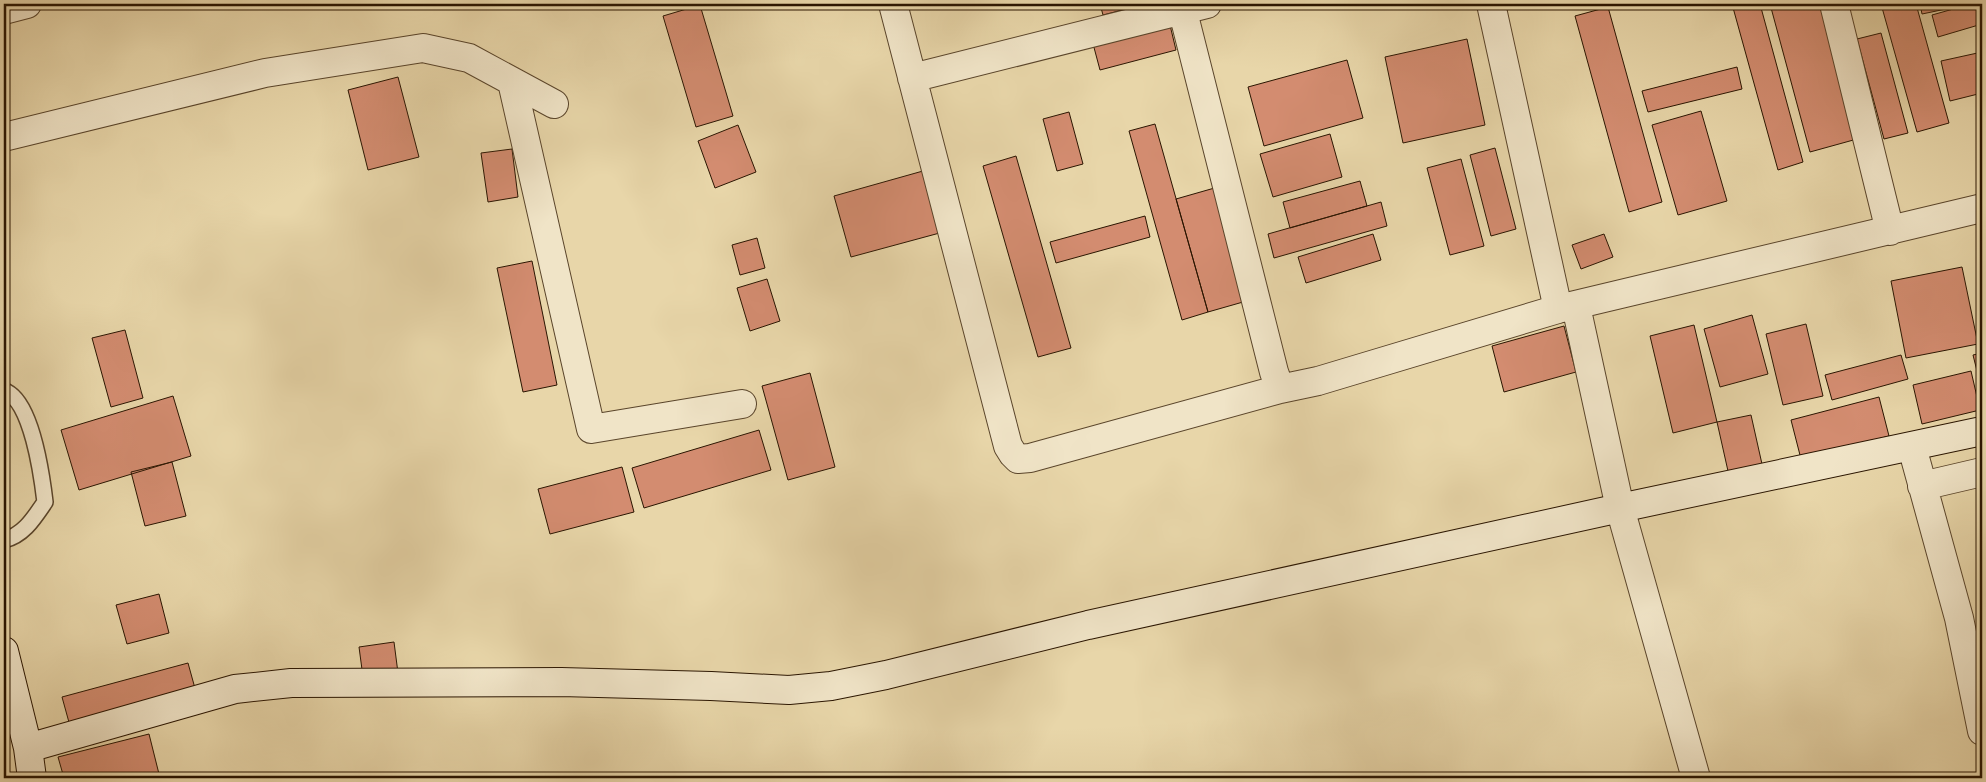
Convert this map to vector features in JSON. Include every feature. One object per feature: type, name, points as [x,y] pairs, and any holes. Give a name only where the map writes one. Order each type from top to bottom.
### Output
[{"type":"street","points":[[4,10],[28,4]]},
{"type":"street","points":[[893,4],[1008,446],[1018,458],[1030,458],[1280,388],[1318,381],[1567,307],[1982,208]]},
{"type":"street","points":[[1490,4],[1620,508],[1696,778]]},
{"type":"street","points":[[1834,4],[1890,231]]},
{"type":"street","points":[[912,78],[1190,6],[1271,362],[1280,388]]},
{"type":"street","points":[[4,137],[265,73],[423,48],[469,58],[554,104]]},
{"type":"street","points":[[512,82],[591,429],[742,404]]},
{"type":"street","points":[[28,748],[235,689],[292,683],[561,682],[789,690],[831,686],[886,675],[1088,625],[1620,508],[1982,431]]},
{"type":"street","points":[[1912,447],[1922,486],[1971,615],[1982,731]]},
{"type":"street","points":[[1922,486],[1982,472]]},
{"type":"street","points":[[4,651],[28,748],[32,778]]},
{"type":"lane","points":[[4,391],[10,393],[25,412],[42,475],[45,502],[30,525],[12,538],[4,540]]},
{"type":"building","points":[[1100,4],[1145,4],[1103,15]]},
{"type":"building","points":[[1732,4],[1760,4],[1803,162],[1778,170]]},
{"type":"building","points":[[1770,4],[1820,4],[1857,139],[1810,152]]},
{"type":"building","points":[[1881,4],[1916,4],[1949,123],[1917,132]]},
{"type":"building","points":[[1920,4],[1970,4],[1922,14]]},
{"type":"building","points":[[1971,4],[1982,4],[1982,24],[1938,37],[1932,15]]},
{"type":"building","points":[[700,5],[733,116],[696,127],[663,16]]},
{"type":"building","points":[[1608,7],[1662,202],[1629,212],[1575,16]]},
{"type":"building","points":[[1169,21],[1176,50],[1100,70],[1092,40]]},
{"type":"building","points":[[1881,33],[1908,133],[1884,139],[1857,39]]},
{"type":"building","points":[[1467,39],[1485,125],[1403,143],[1385,57]]},
{"type":"building","points":[[1982,52],[1982,93],[1950,101],[1941,61]]},
{"type":"building","points":[[1347,60],[1363,118],[1264,146],[1248,87]]},
{"type":"building","points":[[1737,67],[1742,89],[1648,112],[1642,91]]},
{"type":"building","points":[[398,77],[419,157],[368,170],[348,90]]},
{"type":"building","points":[[1701,111],[1727,201],[1678,215],[1652,125]]},
{"type":"building","points":[[1069,112],[1083,164],[1057,171],[1043,119]]},
{"type":"building","points":[[1155,124],[1208,312],[1182,320],[1129,131]]},
{"type":"building","points":[[738,125],[756,172],[715,188],[698,141]]},
{"type":"building","points":[[1330,134],[1342,177],[1273,197],[1260,154]]},
{"type":"building","points":[[1495,148],[1516,229],[1491,236],[1470,155]]},
{"type":"building","points":[[512,149],[518,197],[488,202],[481,153]]},
{"type":"building","points":[[1016,156],[1071,348],[1038,357],[983,166]]},
{"type":"building","points":[[1461,159],[1484,246],[1450,255],[1427,168]]},
{"type":"building","points":[[930,169],[947,231],[851,257],[834,196]]},
{"type":"building","points":[[1360,181],[1367,206],[1290,228],[1283,202]]},
{"type":"building","points":[[1218,187],[1250,300],[1208,312],[1176,199]]},
{"type":"building","points":[[1381,202],[1387,226],[1274,258],[1268,234]]},
{"type":"building","points":[[1145,216],[1150,237],[1056,263],[1050,242]]},
{"type":"building","points":[[1373,234],[1381,260],[1306,283],[1298,257]]},
{"type":"building","points":[[1604,234],[1613,257],[1581,269],[1572,245]]},
{"type":"building","points":[[757,238],[765,268],[740,275],[732,245]]},
{"type":"building","points":[[532,261],[557,385],[523,392],[497,268]]},
{"type":"building","points":[[1962,267],[1978,344],[1906,358],[1891,281]]},
{"type":"building","points":[[767,279],[780,321],[750,331],[737,288]]},
{"type":"building","points":[[1752,315],[1768,374],[1720,387],[1704,329]]},
{"type":"building","points":[[1806,324],[1823,396],[1783,405],[1766,334]]},
{"type":"building","points":[[1694,325],[1717,422],[1673,433],[1650,336]]},
{"type":"building","points":[[1564,326],[1576,372],[1504,392],[1492,346]]},
{"type":"building","points":[[125,330],[143,398],[111,407],[92,338]]},
{"type":"building","points":[[1982,353],[1982,391],[1973,355]]},
{"type":"building","points":[[1901,355],[1908,379],[1832,400],[1825,375]]},
{"type":"building","points":[[1971,371],[1980,410],[1922,424],[1913,385]]},
{"type":"building","points":[[810,373],[835,467],[788,480],[762,386]]},
{"type":"building","points":[[173,396],[191,456],[79,490],[61,430]]},
{"type":"building","points":[[1879,397],[1889,436],[1801,459],[1791,420]]},
{"type":"building","points":[[1751,415],[1764,473],[1730,480],[1717,422]]},
{"type":"building","points":[[759,430],[771,470],[644,508],[632,468]]},
{"type":"building","points":[[172,462],[186,516],[145,526],[131,472]]},
{"type":"building","points":[[622,467],[634,512],[550,534],[538,489]]},
{"type":"building","points":[[159,594],[169,633],[127,644],[116,605]]},
{"type":"building","points":[[394,642],[398,673],[363,677],[359,647]]},
{"type":"building","points":[[188,663],[196,692],[70,726],[62,697]]},
{"type":"building","points":[[149,734],[160,778],[64,778],[58,757]]}]
